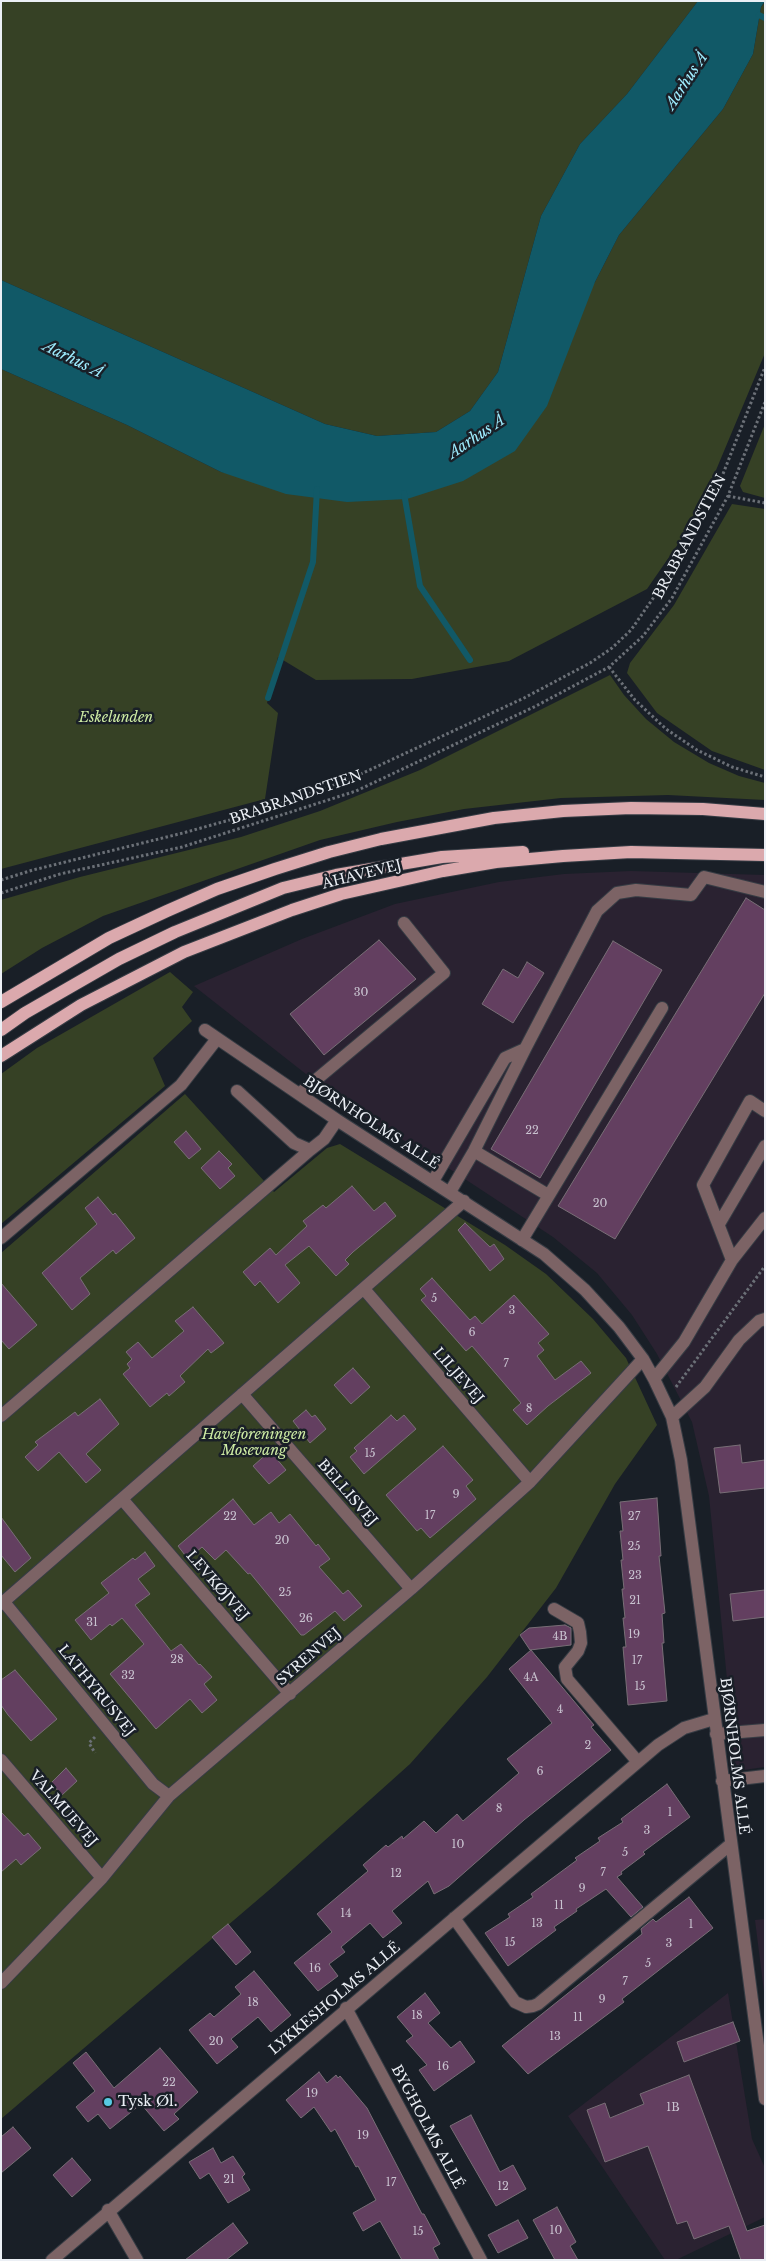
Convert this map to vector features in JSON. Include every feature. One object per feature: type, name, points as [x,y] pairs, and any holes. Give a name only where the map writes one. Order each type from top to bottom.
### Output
[{"type":"main road","points":[[1,1002],[102,942],[217,889],[329,852],[381,839],[494,818],[562,811],[640,808],[703,809],[765,814]]},
{"type":"main road","points":[[1,1030],[119,959],[175,932],[283,888],[336,875],[442,857],[496,853],[630,852]]},
{"type":"main road","name":"ÅHAVEVEJ","points":[[1,1056],[38,1031],[128,979],[184,952],[292,910],[366,888],[443,871],[496,862],[553,857],[630,852],[765,855]]},
{"type":"street","points":[[450,1192],[474,1150],[598,911],[617,893],[636,890],[691,896],[704,877],[765,892]]},
{"type":"street","points":[[299,1094],[444,973],[404,923]]},
{"type":"street","points":[[522,1240],[662,1008]]},
{"type":"street","name":"BJØRNHOLMS ALLÉ","points":[[205,1030],[216,1040],[337,1120],[544,1254],[585,1290],[619,1327],[643,1359],[654,1379],[672,1417],[681,1460],[765,2099]]},
{"type":"street","points":[[1,1238],[181,1085],[216,1040]]},
{"type":"street","points":[[433,1182],[505,1058],[525,1049]]},
{"type":"street","points":[[237,1091],[294,1143],[310,1150]]},
{"type":"street","points":[[732,1260],[703,1185],[750,1101],[765,1111]]},
{"type":"street","points":[[1,1416],[324,1139],[337,1120]]},
{"type":"street","points":[[719,1224],[765,1146]]},
{"type":"street","points":[[474,1150],[548,1195]]},
{"type":"street","points":[[2,1603],[464,1201]]},
{"type":"street","points":[[654,1379],[684,1342],[732,1260],[765,1218]]},
{"type":"street","name":"LILJEVEJ","points":[[364,1289],[530,1482]]},
{"type":"street","points":[[672,1417],[705,1387],[739,1340],[759,1321],[765,1319]]},
{"type":"street","name":"SYRENVEJ","points":[[1,1983],[102,1878],[169,1796],[411,1589],[530,1482],[643,1359]]},
{"type":"street","name":"BELLISVEJ","points":[[242,1394],[411,1589]]},
{"type":"street","name":"LEVKØJVEJ","points":[[122,1499],[290,1694]]},
{"type":"street","name":"LATHYRUSVEJ","points":[[2,1603],[153,1784],[169,1796]]},
{"type":"street","points":[[554,1609],[578,1623],[580,1632],[581,1643],[578,1651],[565,1667],[567,1679],[638,1762]]},
{"type":"street","name":"LYKKESHOLMS ALLÉ","points":[[52,2260],[108,2210],[658,1745],[684,1728],[714,1719]]},
{"type":"street","points":[[716,1734],[765,1730]]},
{"type":"street","name":"VALMUEVEJ","points":[[1,1760],[102,1878]]},
{"type":"street","points":[[722,1781],[765,1776]]},
{"type":"street","points":[[454,1918],[516,2002],[526,2007],[532,2006],[546,1998],[731,1844]]},
{"type":"street","name":"BYGHOLMS ALLÉ","points":[[346,2008],[481,2260]]},
{"type":"street","points":[[108,2210],[137,2260]]},
{"type":"path","points":[[1,880],[33,870],[251,814],[348,780],[524,698],[612,648],[630,630],[686,551],[712,502],[765,367]]},
{"type":"path","name":"BRABRANDSTIEN","points":[[1,893],[60,874],[182,846],[356,791],[536,706],[609,667],[643,636],[672,598],[728,496],[765,402]]},
{"type":"path","points":[[728,496],[765,503]]},
{"type":"path","points":[[609,667],[636,700],[666,729],[697,750],[732,767],[765,777]]},
{"type":"path","points":[[665,1401],[765,1266]]},
{"type":"shaded area","points":[[631,871],[765,875],[765,1767],[736,1771],[709,1496],[692,1422],[657,1354],[632,1315],[597,1273],[553,1237],[436,1160],[344,1104],[194,986],[302,939],[395,904],[499,882],[564,874]]},
{"type":"shaded area","points":[[765,1919],[765,2000],[755,1920]]},
{"type":"shaded area","points":[[728,1993],[752,2139],[765,2168],[765,2217],[676,2260],[665,2260],[568,2116]]},
{"type":"green space","points":[[1,1],[698,1],[627,94],[580,144],[541,216],[498,372],[470,411],[436,432],[377,436],[325,424],[1,280]]},
{"type":"green space","name":"Eskelunden","points":[[765,2],[765,353],[696,518],[647,589],[509,661],[412,679],[316,680],[278,657],[267,703],[278,713],[265,799],[1,869],[1,369],[127,425],[221,472],[407,499],[595,282],[619,235],[723,109],[753,54],[761,7]]},
{"type":"green space","points":[[765,424],[765,498],[743,492],[740,486]]},
{"type":"green space","points":[[732,504],[765,509],[765,770],[712,751],[657,713],[627,673],[630,663],[674,605]]},
{"type":"green space","points":[[610,675],[624,695],[646,719],[674,742],[709,763],[739,776],[765,783],[765,800],[668,795],[561,798],[464,809],[397,822],[320,840],[103,916],[42,948],[1,974],[1,900],[80,877],[241,837],[320,811],[420,770]]},
{"type":"green space","points":[[170,972],[193,992],[182,1007],[192,1021],[153,1058],[165,1086],[1,1224],[1,1074],[37,1048]]},
{"type":"green space","name":"Haveforeningen Mosevang","points":[[185,1094],[274,1192],[327,1148],[340,1144],[505,1245],[546,1274],[593,1319],[626,1358],[657,1425],[615,1484],[556,1588],[487,1677],[410,1764],[275,1885],[1,2119],[1,1253]]},
{"type":"water","name":"Aarhus Å","points":[[698,1],[765,1],[761,7],[753,54],[723,109],[619,235],[595,282],[547,406],[515,451],[463,481],[407,499],[347,502],[286,494],[221,472],[127,425],[1,369],[1,280],[325,424],[377,436],[436,432],[470,411],[498,372],[541,216],[580,144],[627,94]]},
{"type":"building","points":[[746,898],[765,910],[765,993],[615,1239],[558,1206]]},
{"type":"building","points":[[379,940],[416,979],[324,1055],[290,1014]]},
{"type":"building","points":[[613,941],[662,970],[540,1178],[491,1149]]},
{"type":"building","points":[[527,962],[544,973],[513,1023],[482,1004],[503,969],[518,978]]},
{"type":"building","points":[[186,1131],[201,1149],[189,1159],[174,1142]]},
{"type":"building","points":[[219,1151],[232,1164],[228,1168],[235,1176],[220,1189],[201,1168]]},
{"type":"building","points":[[352,1186],[374,1211],[385,1202],[396,1216],[345,1260],[349,1264],[336,1276],[309,1246],[285,1265],[300,1283],[278,1303],[260,1281],[255,1286],[243,1272],[270,1248],[276,1255],[307,1226],[303,1221],[323,1205],[326,1208]]},
{"type":"building","points":[[98,1197],[113,1215],[115,1213],[135,1238],[116,1254],[113,1250],[80,1278],[90,1294],[72,1310],[42,1273],[97,1224],[85,1208]]},
{"type":"building","points":[[465,1223],[490,1247],[494,1244],[504,1259],[490,1271],[458,1230]]},
{"type":"building","points":[[432,1278],[470,1320],[475,1316],[482,1324],[514,1295],[549,1334],[538,1343],[544,1350],[537,1356],[555,1380],[581,1361],[591,1373],[548,1406],[527,1425],[513,1410],[521,1403],[472,1346],[466,1351],[421,1300],[426,1296],[420,1289]]},
{"type":"building","points":[[1,1283],[37,1325],[9,1349],[1,1340]]},
{"type":"building","points":[[193,1307],[224,1343],[211,1353],[208,1349],[180,1376],[185,1382],[169,1396],[167,1393],[150,1407],[123,1374],[130,1368],[127,1364],[132,1359],[126,1352],[138,1342],[152,1358],[184,1331],[175,1321]]},
{"type":"building","points":[[353,1368],[370,1387],[351,1404],[334,1385]]},
{"type":"building","points":[[100,1399],[119,1424],[86,1454],[101,1470],[86,1483],[59,1452],[38,1471],[25,1457],[38,1445],[35,1442],[75,1412],[78,1416]]},
{"type":"building","points":[[306,1410],[312,1417],[315,1415],[326,1429],[310,1443],[293,1421]]},
{"type":"building","points":[[391,1415],[397,1421],[404,1415],[416,1429],[364,1474],[350,1457],[357,1451],[354,1448]]},
{"type":"building","points":[[740,1445],[742,1463],[765,1460],[765,1488],[720,1493],[714,1448]]},
{"type":"building","points":[[443,1446],[473,1480],[466,1486],[476,1499],[430,1538],[421,1528],[417,1531],[386,1495]]},
{"type":"building","points":[[270,1451],[286,1470],[269,1484],[253,1466]]},
{"type":"building","points":[[657,1498],[661,1556],[659,1556],[665,1613],[662,1614],[664,1643],[662,1643],[667,1701],[628,1705],[623,1647],[626,1647],[620,1531],[623,1531],[620,1502]]},
{"type":"building","points":[[233,1499],[254,1525],[271,1512],[279,1523],[290,1514],[316,1546],[318,1544],[330,1559],[319,1567],[343,1594],[348,1590],[362,1606],[344,1621],[335,1611],[304,1635],[301,1635],[250,1573],[248,1574],[226,1550],[215,1560],[202,1547],[188,1559],[178,1546]]},
{"type":"building","points":[[1,1517],[31,1558],[15,1572],[1,1555]]},
{"type":"building","points":[[145,1552],[155,1566],[138,1579],[150,1594],[135,1605],[171,1651],[181,1644],[212,1677],[204,1684],[217,1700],[202,1713],[190,1699],[156,1729],[110,1674],[144,1644],[122,1618],[112,1626],[110,1624],[91,1640],[75,1620],[109,1593],[101,1583],[133,1558],[135,1560]]},
{"type":"building","points":[[765,1590],[765,1617],[733,1621],[730,1594]]},
{"type":"building","points":[[565,1625],[571,1628],[571,1645],[530,1650],[520,1635],[529,1628]]},
{"type":"building","points":[[531,1650],[594,1725],[591,1727],[611,1750],[524,1820],[449,1886],[434,1894],[428,1881],[392,1911],[402,1923],[383,1938],[370,1923],[341,1947],[345,1952],[329,1964],[338,1976],[318,1991],[294,1963],[332,1932],[317,1914],[368,1871],[363,1865],[386,1845],[388,1847],[402,1836],[403,1839],[424,1821],[436,1833],[457,1814],[463,1821],[519,1773],[507,1759],[552,1723],[509,1669]]},
{"type":"building","points":[[15,1670],[57,1719],[31,1741],[1,1705],[1,1680]]},
{"type":"building","points":[[66,1768],[77,1781],[62,1795],[51,1783]]},
{"type":"building","points":[[667,1784],[690,1817],[643,1852],[645,1854],[617,1877],[643,1907],[631,1917],[606,1889],[576,1909],[577,1911],[554,1927],[556,1930],[508,1966],[485,1933],[510,1917],[508,1914],[533,1897],[531,1894],[577,1860],[575,1858],[600,1841],[598,1838],[623,1822],[621,1819]]},
{"type":"building","points":[[1,1812],[24,1836],[28,1833],[41,1848],[21,1865],[16,1859],[1,1872]]},
{"type":"building","points":[[689,1897],[713,1928],[622,1999],[624,2002],[528,2074],[502,2046],[642,1934],[641,1929],[653,1919],[656,1922]]},
{"type":"building","points":[[228,1924],[251,1952],[236,1965],[212,1937]]},
{"type":"building","points":[[254,1971],[291,2015],[271,2032],[258,2017],[231,2039],[238,2047],[217,2064],[189,2030],[210,2013],[214,2017],[241,1994],[235,1987]]},
{"type":"building","points":[[425,1993],[440,2013],[428,2023],[451,2048],[460,2041],[475,2062],[434,2091],[419,2070],[427,2065],[406,2041],[413,2036],[397,2017]]},
{"type":"building","points":[[733,2022],[740,2041],[684,2062],[677,2042]]},
{"type":"building","points":[[160,2048],[198,2092],[174,2114],[179,2119],[164,2131],[141,2104],[110,2129],[98,2114],[88,2122],[76,2107],[95,2091],[73,2063],[86,2052],[114,2088]]},
{"type":"building","points":[[319,2072],[327,2083],[336,2075],[338,2078],[340,2076],[367,2108],[422,2214],[424,2214],[440,2244],[433,2248],[439,2260],[402,2260],[380,2221],[363,2231],[353,2213],[376,2200],[358,2166],[356,2167],[335,2129],[331,2132],[314,2107],[301,2118],[286,2100]]},
{"type":"building","points":[[689,2075],[747,2231],[765,2225],[765,2260],[741,2260],[729,2226],[694,2239],[687,2221],[677,2224],[648,2146],[605,2162],[587,2110],[605,2103],[610,2118],[644,2104],[640,2094]]},
{"type":"building","points":[[471,2115],[500,2172],[513,2165],[526,2189],[496,2206],[450,2126]]},
{"type":"building","points":[[13,2127],[31,2148],[1,2173],[1,2137]]},
{"type":"building","points":[[213,2148],[221,2163],[233,2156],[245,2174],[242,2177],[250,2190],[228,2203],[209,2173],[200,2179],[189,2162]]},
{"type":"building","points":[[72,2158],[91,2180],[72,2197],[53,2175]]},
{"type":"building","points":[[557,2207],[576,2242],[570,2246],[578,2260],[555,2260],[533,2220]]},
{"type":"building","points":[[518,2220],[528,2238],[498,2253],[488,2235]]},
{"type":"building","points":[[233,2223],[248,2243],[226,2260],[185,2260]]},
{"type":"waterway","points":[[759,15],[765,18]]},
{"type":"waterway","points":[[268,698],[313,562],[317,489]]},
{"type":"waterway","points":[[404,493],[420,586],[470,660]]},
{"type":"place","name":"Tysk Øl.","points":[[108,2102]]}]
